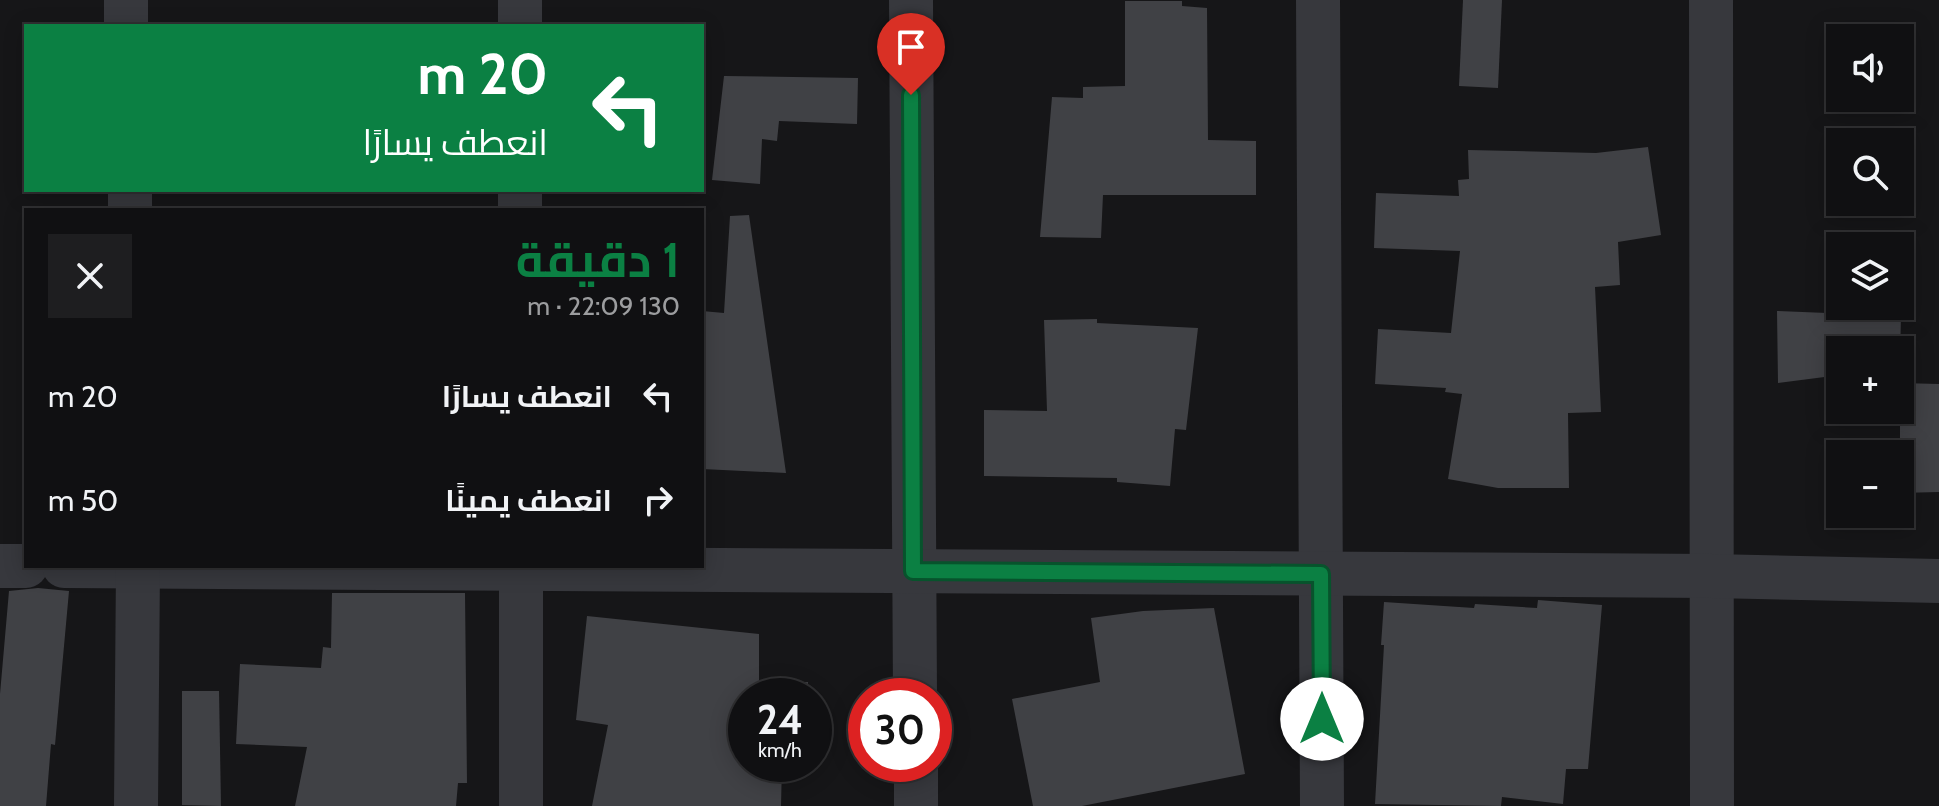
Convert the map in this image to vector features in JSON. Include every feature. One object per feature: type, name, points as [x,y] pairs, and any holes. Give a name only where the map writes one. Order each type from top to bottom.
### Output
[{"type":"street","points":[[126,0],[126,24]]},
{"type":"street","points":[[520,0],[520,24]]},
{"type":"street","points":[[911,0],[915,678]]},
{"type":"street","points":[[1318,0],[1322,806]]},
{"type":"street","points":[[1711,0],[1712,806]]},
{"type":"street","points":[[0,566],[24,566]]},
{"type":"street","points":[[136,806],[138,568]]},
{"type":"street","points":[[521,568],[521,806]]},
{"type":"street","points":[[619,568],[1712,576],[1939,581]]},
{"type":"street","points":[[916,782],[916,806]]},
{"type":"building","points":[[1463,0],[1502,0],[1498,88],[1459,86]]},
{"type":"building","points":[[1125,1],[1182,1],[1182,6],[1207,8],[1208,140],[1256,141],[1256,195],[1103,195],[1101,238],[1040,237],[1052,97],[1083,98],[1083,87],[1125,86]]},
{"type":"building","points":[[724,76],[858,78],[857,124],[779,121],[777,141],[762,139],[760,184],[712,180]]},
{"type":"building","points":[[1648,147],[1661,235],[1618,242],[1620,285],[1595,287],[1601,412],[1568,413],[1569,488],[1498,488],[1448,479],[1462,394],[1445,392],[1446,388],[1375,384],[1378,329],[1451,333],[1460,251],[1374,248],[1376,193],[1459,196],[1458,180],[1469,179],[1468,150],[1596,153]]},
{"type":"building","points":[[749,215],[786,473],[704,469],[704,311],[724,313],[730,216]]},
{"type":"building","points":[[1777,311],[1826,313],[1826,320],[1901,320],[1901,336],[1826,336],[1826,377],[1778,383]]},
{"type":"building","points":[[1097,319],[1097,323],[1198,328],[1186,430],[1175,429],[1170,486],[1117,482],[1117,478],[984,476],[984,410],[1047,411],[1044,320]]},
{"type":"building","points":[[1914,383],[1939,384],[1939,492],[1914,493],[1914,440],[1900,440],[1900,424],[1914,424]]},
{"type":"building","points":[[38,588],[69,591],[55,745],[51,744],[46,806],[0,806],[0,694],[9,591]]},
{"type":"building","points":[[332,593],[465,593],[467,783],[458,783],[456,806],[295,806],[307,747],[236,744],[240,664],[321,668],[323,647],[331,648]]},
{"type":"building","points":[[1538,600],[1602,605],[1588,769],[1566,769],[1563,804],[1502,797],[1501,806],[1375,804],[1384,602],[1474,608],[1475,604],[1537,608]]},
{"type":"building","points":[[1214,608],[1245,774],[1082,806],[1033,806],[1012,699],[1100,682],[1091,618],[1143,611]]},
{"type":"building","points":[[587,616],[759,634],[759,678],[728,678],[728,782],[782,782],[781,806],[592,806],[608,725],[576,720]]},
{"type":"building","points":[[182,691],[219,691],[221,806],[182,805]]},
{"type":"route","points":[[911,95],[913,571],[1321,574],[1322,719]]}]
